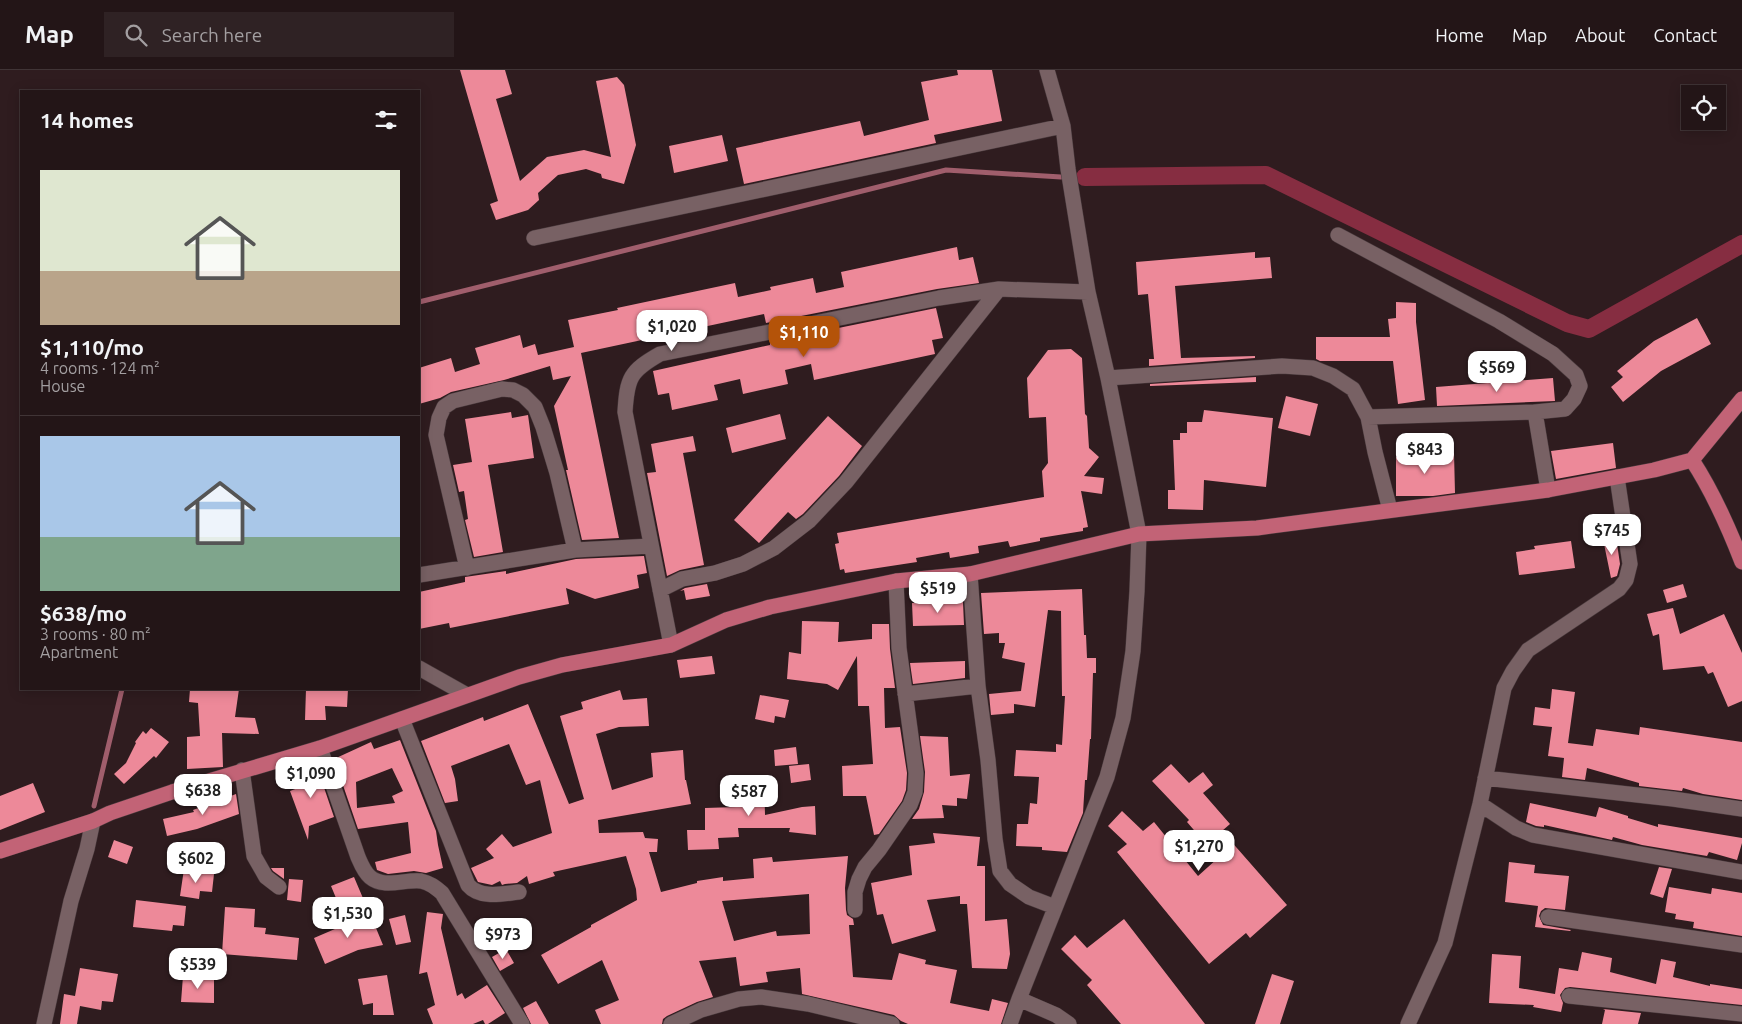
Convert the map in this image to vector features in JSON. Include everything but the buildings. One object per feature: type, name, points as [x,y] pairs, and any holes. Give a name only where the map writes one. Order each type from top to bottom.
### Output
[{"type":"main road","points":[[0,851],[92,821],[136,804],[242,770],[320,748],[519,677],[562,665],[671,645],[726,620],[770,607],[896,581],[970,574],[1139,534],[1258,528],[1548,490],[1654,470],[1692,460],[1742,399]]},
{"type":"main road","points":[[1692,460],[1711,491],[1727,523],[1742,562]]},
{"type":"street","points":[[1010,1024],[1018,999],[1107,777],[1123,718],[1133,651],[1137,591],[1139,534],[1108,378],[1088,292],[1063,126],[1047,70]]},
{"type":"street","points":[[534,238],[1063,126]]},
{"type":"street","points":[[1338,235],[1499,321],[1553,354],[1576,375],[1580,386],[1574,399],[1565,409],[1536,412],[1368,417]]},
{"type":"street","points":[[671,645],[625,412],[626,388],[633,375],[644,363],[660,354],[939,298],[999,289],[1088,292]]},
{"type":"street","points":[[660,590],[682,579],[715,573],[743,564],[774,548],[809,520],[846,482],[999,289]]},
{"type":"street","points":[[1108,378],[1282,366],[1313,368],[1333,376],[1353,389],[1368,417],[1390,510]]},
{"type":"street","points":[[467,568],[436,435],[439,418],[444,407],[453,401],[502,389],[513,390],[523,395],[535,408],[557,474],[575,550]]},
{"type":"street","points":[[1536,412],[1548,490]]},
{"type":"street","points":[[1408,1024],[1445,943],[1480,804],[1504,688],[1528,650],[1619,589],[1626,580],[1630,564],[1618,477]]},
{"type":"street","points":[[420,575],[575,550],[651,546]]},
{"type":"street","points":[[970,574],[978,686],[1000,871],[1010,884],[1029,897],[1055,907]]},
{"type":"street","points":[[855,910],[855,892],[862,873],[910,805],[915,792],[916,773],[900,648],[896,581]]},
{"type":"street","points":[[420,669],[467,695]]},
{"type":"street","points":[[420,681],[437,678]]},
{"type":"street","points":[[905,694],[978,686]]},
{"type":"street","points":[[402,719],[468,885],[473,891],[482,894],[519,892]]},
{"type":"street","points":[[320,748],[365,872],[378,882],[422,882],[433,885],[442,893],[522,1024]]},
{"type":"street","points":[[242,770],[254,856],[266,877],[279,887]]},
{"type":"street","points":[[1485,778],[1672,799],[1742,809]]},
{"type":"street","points":[[1480,804],[1516,828],[1533,835],[1742,872]]},
{"type":"street","points":[[44,1024],[69,910],[87,849],[92,821]]},
{"type":"street","points":[[1548,917],[1742,945]]},
{"type":"street","points":[[1569,996],[1742,1014]]},
{"type":"street","points":[[671,1024],[701,1010],[739,999],[761,997],[808,1004],[892,1024]]},
{"type":"street","points":[[1018,999],[1056,1015],[1069,1024]]},
{"type":"waterway","points":[[420,302],[946,170],[1061,177]]},
{"type":"waterway","points":[[1085,177],[1266,175],[1567,323],[1589,329],[1742,244]]},
{"type":"waterway","points":[[94,806],[122,690]]}]
